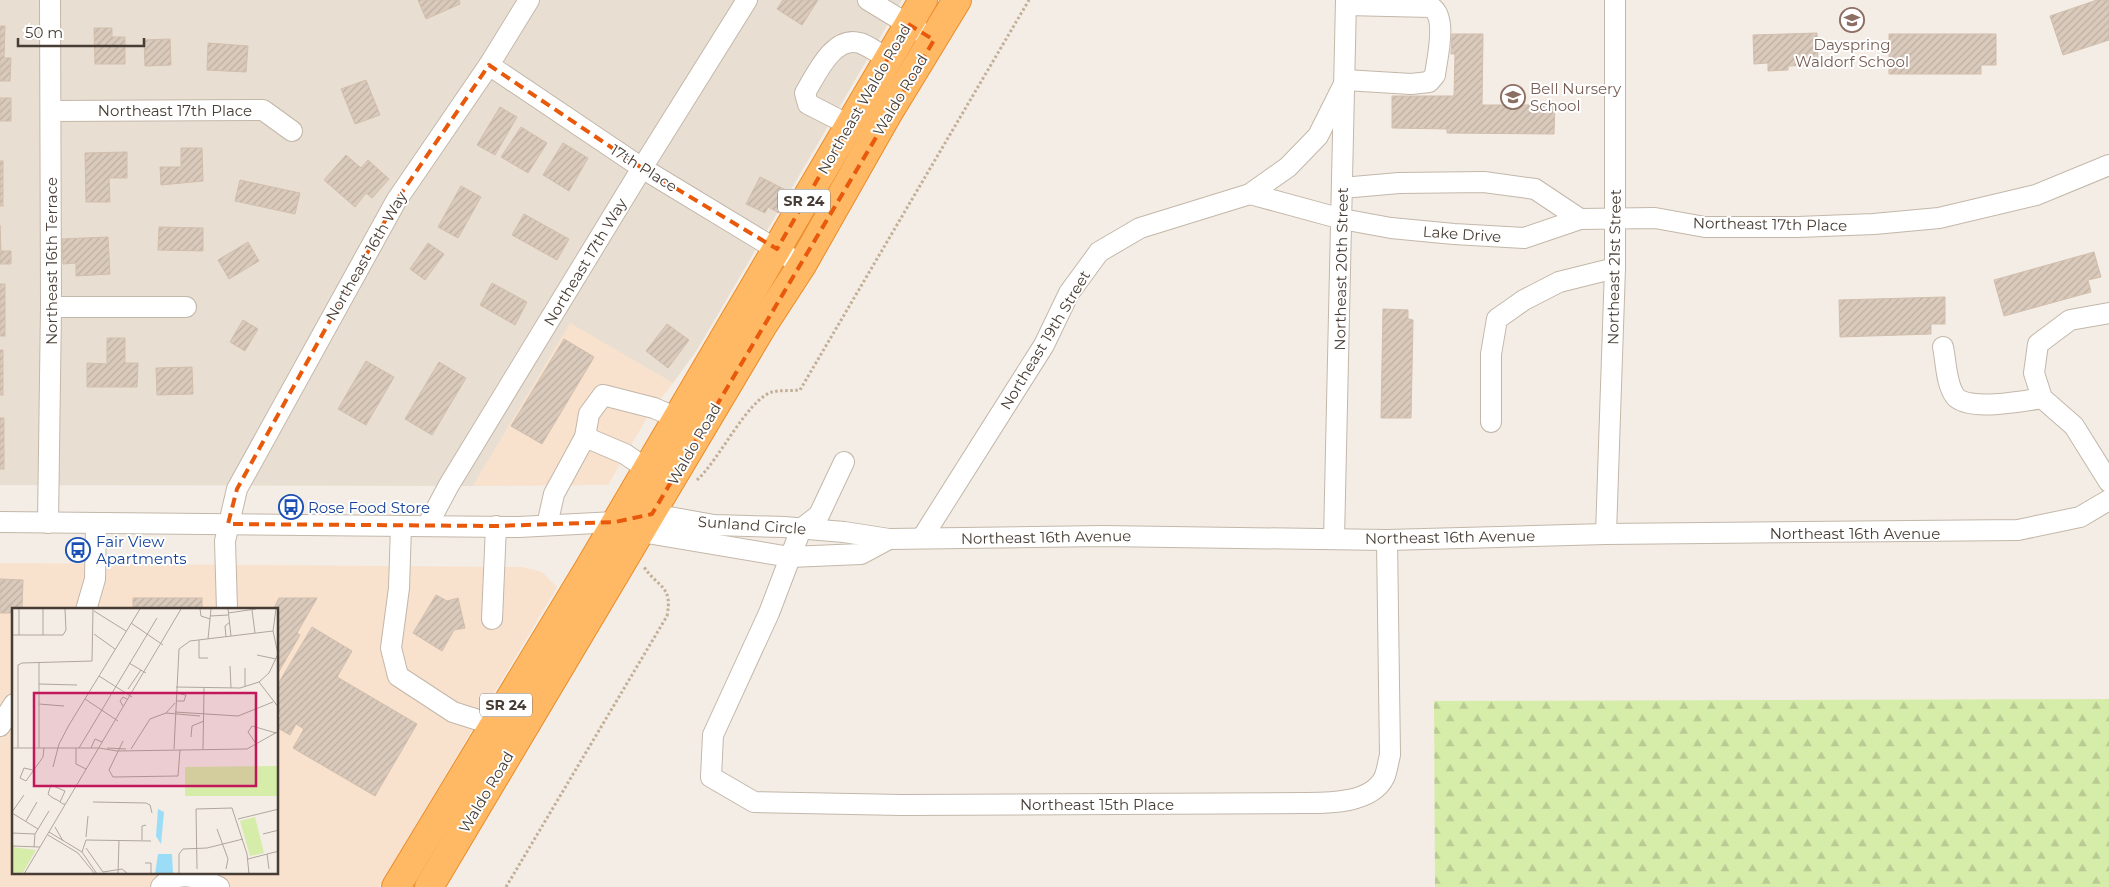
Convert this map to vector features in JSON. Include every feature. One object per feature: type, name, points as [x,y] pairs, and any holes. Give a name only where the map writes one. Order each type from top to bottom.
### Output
[{"type":"highway","name":"Northeast Waldo Road","points":[[700,378],[922,0]]},
{"type":"highway","name":"Waldo Road","points":[[429,887],[763,325],[802,265],[957,0]]},
{"type":"highway","name":"Waldo Road","points":[[396,887],[700,378]]},
{"type":"street","name":"Northeast 16th Terrace","points":[[48,523],[51,307],[50,0]]},
{"type":"street","name":"Northeast 16th Way","points":[[227,608],[225,541],[237,489],[396,201],[489,65],[528,0]]},
{"type":"street","name":"Northeast 17th Way","points":[[427,526],[446,490],[642,168],[747,0]]},
{"type":"street","points":[[868,0],[934,40]]},
{"type":"street","name":"Northeast 21st Street","points":[[1606,534],[1615,268],[1616,0]]},
{"type":"street","points":[[1344,82],[1411,84],[1429,82],[1435,75],[1441,20],[1436,10],[1431,7],[1346,3]]},
{"type":"street","name":"Northeast 20th Street","points":[[1334,539],[1346,3]]},
{"type":"street","points":[[849,125],[808,104],[805,93],[833,51],[846,43],[860,43],[888,58]]},
{"type":"street","name":"17th Place","points":[[489,65],[642,168],[802,265]]},
{"type":"street","name":"Northeast 19th Street","points":[[922,538],[1044,346],[1069,293],[1099,252],[1140,228],[1250,194],[1288,167],[1318,136],[1344,82]]},
{"type":"street","name":"Northeast 17th Place","points":[[51,111],[263,110],[292,131]]},
{"type":"street","name":"Northeast 17th Place","points":[[1580,219],[1655,218],[1705,227],[1874,224],[1939,218],[2036,195],[2109,165]]},
{"type":"street","points":[[1342,188],[1399,183],[1484,182],[1535,189],[1580,219]]},
{"type":"street","name":"Lake Drive","points":[[1250,194],[1342,219],[1391,228],[1524,238],[1580,219]]},
{"type":"street","points":[[1491,422],[1491,354],[1497,320],[1524,300],[1559,282],[1615,268]]},
{"type":"street","points":[[51,307],[186,307]]},
{"type":"street","points":[[2109,313],[2070,320],[2038,344],[2034,373],[2042,398],[2074,426],[2109,482]]},
{"type":"street","points":[[1943,347],[1950,384],[1955,397],[1963,402],[1978,404],[2042,398]]},
{"type":"street","points":[[547,526],[554,494],[585,437],[589,414],[603,395],[654,408],[676,418]]},
{"type":"street","points":[[585,437],[625,454],[647,469]]},
{"type":"street","points":[[790,557],[801,528],[819,515],[844,462]]},
{"type":"street","name":"Northeast 16th Avenue","points":[[790,557],[861,554],[889,539],[922,538],[1102,536],[1387,540],[1606,534],[2018,530],[2080,517],[2109,500]]},
{"type":"street","points":[[0,522],[401,526],[547,526],[614,522]]},
{"type":"street","name":"Sunland Circle","points":[[614,522],[801,528],[889,539]]},
{"type":"street","points":[[87,608],[95,579],[96,523]]},
{"type":"street","name":"Sunland Circle","points":[[646,523],[790,557]]},
{"type":"street","points":[[401,526],[399,588],[391,648],[398,676],[453,712],[494,725]]},
{"type":"street","points":[[492,618],[496,526]]},
{"type":"street","name":"Northeast 15th Place","points":[[790,557],[754,645],[713,735],[711,777],[754,802],[902,805],[1340,802],[1366,795],[1384,779],[1390,755],[1387,540]]},
{"type":"street","points":[[0,726],[12,707]]},
{"type":"street","points":[[161,887],[168,880],[176,877],[198,877],[213,884]]},
{"type":"path","points":[[692,484],[710,468],[758,400],[773,392],[800,390],[1029,0]]},
{"type":"path","points":[[506,887],[666,616],[670,601],[664,586],[645,569],[642,562]]},
{"type":"highlighted area","points":[[908,24],[934,40],[652,514],[615,522],[496,526],[228,524],[237,489],[396,201],[489,65],[642,168],[777,249]]},
{"type":"shaded area","points":[[0,0],[902,0],[697,350],[673,383],[570,324],[473,486],[0,485]]},
{"type":"shaded area","points":[[570,323],[673,383],[648,416],[608,485],[473,486]]},
{"type":"shaded area","points":[[0,563],[522,567],[542,572],[557,587],[379,887],[0,887]]},
{"type":"green space","points":[[2109,699],[2109,887],[1435,887],[1434,701]]},
{"type":"building","points":[[418,0],[459,0],[460,4],[426,19]]},
{"type":"building","points":[[783,0],[818,0],[802,25],[777,9]]},
{"type":"building","points":[[2097,0],[2109,0],[2109,40],[2063,55],[2050,16]]},
{"type":"building","points":[[0,26],[5,26],[4,58],[11,58],[10,81],[0,81]]},
{"type":"building","points":[[94,28],[112,28],[112,37],[125,37],[125,64],[95,64]]},
{"type":"building","points":[[1817,33],[1818,65],[1788,66],[1788,70],[1768,71],[1768,63],[1754,64],[1753,35]]},
{"type":"building","points":[[1452,34],[1483,34],[1482,105],[1555,105],[1554,134],[1447,133],[1447,129],[1392,128],[1392,96],[1454,96],[1455,54],[1451,54]]},
{"type":"building","points":[[1889,34],[1996,34],[1996,65],[1981,65],[1981,74],[1889,74]]},
{"type":"building","points":[[170,39],[171,65],[145,66],[144,40]]},
{"type":"building","points":[[208,43],[248,46],[246,72],[207,70]]},
{"type":"building","points":[[366,80],[380,115],[355,124],[341,89]]},
{"type":"building","points":[[0,98],[11,98],[11,121],[0,121]]},
{"type":"building","points":[[500,107],[517,117],[495,155],[477,145]]},
{"type":"building","points":[[521,127],[547,143],[528,173],[501,157]]},
{"type":"building","points":[[563,143],[588,158],[569,191],[543,175]]},
{"type":"building","points":[[181,148],[202,148],[203,181],[161,185],[160,167],[181,167]]},
{"type":"building","points":[[127,152],[127,178],[109,178],[110,202],[86,202],[85,153]]},
{"type":"building","points":[[346,155],[361,168],[368,160],[389,179],[372,198],[366,193],[355,207],[324,180]]},
{"type":"building","points":[[0,161],[3,161],[3,206],[0,206]]},
{"type":"building","points":[[760,177],[790,192],[779,213],[768,207],[765,213],[746,204]]},
{"type":"building","points":[[240,180],[300,193],[295,214],[235,201]]},
{"type":"building","points":[[461,186],[481,197],[458,238],[438,227]]},
{"type":"building","points":[[524,214],[569,239],[557,260],[512,235]]},
{"type":"building","points":[[0,225],[1,251],[11,251],[11,264],[0,264]]},
{"type":"building","points":[[159,227],[203,228],[203,251],[158,250]]},
{"type":"building","points":[[108,237],[110,274],[76,276],[76,263],[63,264],[62,239]]},
{"type":"building","points":[[248,242],[259,261],[229,279],[218,260]]},
{"type":"building","points":[[428,243],[444,254],[425,280],[410,269]]},
{"type":"building","points":[[2094,252],[2101,277],[2088,280],[2091,292],[2004,316],[1994,280]]},
{"type":"building","points":[[492,283],[527,302],[515,325],[480,305]]},
{"type":"building","points":[[0,284],[5,284],[5,336],[0,336]]},
{"type":"building","points":[[1945,297],[1945,324],[1931,324],[1931,334],[1840,337],[1839,300]]},
{"type":"building","points":[[1383,309],[1408,310],[1408,319],[1413,320],[1411,418],[1381,418]]},
{"type":"building","points":[[243,320],[258,329],[245,351],[230,342]]},
{"type":"building","points":[[667,324],[689,340],[668,368],[646,351]]},
{"type":"building","points":[[107,338],[125,338],[125,363],[138,363],[137,387],[87,387],[87,363],[107,364]]},
{"type":"building","points":[[564,339],[594,357],[542,444],[511,426]]},
{"type":"building","points":[[0,350],[3,350],[3,395],[0,395]]},
{"type":"building","points":[[366,361],[394,377],[366,425],[338,409]]},
{"type":"building","points":[[439,362],[466,378],[432,435],[405,419]]},
{"type":"building","points":[[192,367],[193,394],[157,395],[156,368]]},
{"type":"building","points":[[0,418],[4,418],[4,469],[0,469]]},
{"type":"building","points":[[0,579],[23,580],[22,608],[12,608],[12,613],[0,613]]},
{"type":"building","points":[[436,595],[447,601],[458,598],[465,628],[454,630],[442,651],[413,633]]},
{"type":"building","points":[[133,598],[202,598],[202,608],[133,608]]},
{"type":"building","points":[[279,598],[317,598],[297,633],[300,635],[279,671],[279,608],[274,608]]},
{"type":"building","points":[[312,627],[352,651],[337,677],[417,724],[375,796],[293,748],[304,729],[296,724],[290,735],[279,729],[281,715],[279,714],[279,682]]},
{"type":"place","name":"Dayspring Waldorf School","points":[[1852,20]]},
{"type":"place","name":"Bell Nursery School","points":[[1513,97]]},
{"type":"place","name":"Rose Food Store","points":[[291,507]]},
{"type":"place","name":"Fair View Apartments","points":[[78,550]]}]
